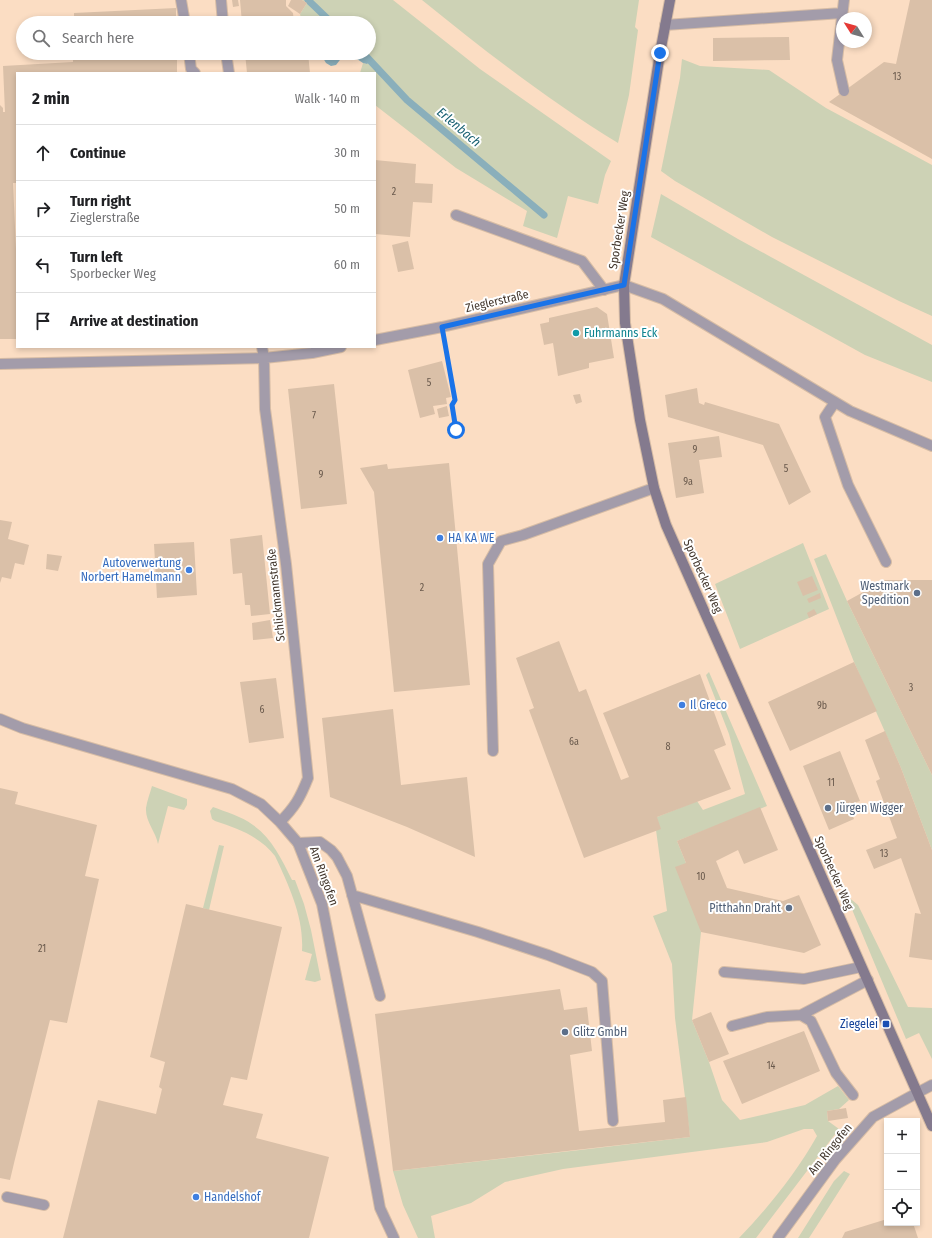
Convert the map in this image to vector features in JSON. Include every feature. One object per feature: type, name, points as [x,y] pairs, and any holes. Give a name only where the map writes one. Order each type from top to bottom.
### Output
[{"type":"street","points":[[181,0],[184,16]]},
{"type":"street","points":[[221,0],[222,16]]},
{"type":"street","name":"Sporbecker Weg","points":[[670,0],[624,285],[625,323],[640,420],[654,488],[666,525],[932,1126]]},
{"type":"street","points":[[842,12],[844,0]]},
{"type":"street","points":[[666,25],[836,13]]},
{"type":"street","points":[[838,48],[837,60],[844,91]]},
{"type":"street","points":[[190,60],[191,69],[194,72]]},
{"type":"street","points":[[227,60],[229,72]]},
{"type":"street","points":[[456,215],[582,261],[604,290]]},
{"type":"street","points":[[624,285],[663,299],[850,411],[932,446]]},
{"type":"street","name":"Zieglerstraße","points":[[376,340],[442,327],[624,285]]},
{"type":"street","name":"Schlickmannstraße","points":[[262,348],[264,358],[265,409],[286,564],[308,778],[300,798],[292,810],[280,822]]},
{"type":"street","points":[[0,364],[264,358],[312,353],[336,348]]},
{"type":"street","points":[[835,402],[825,418],[848,485],[886,562]]},
{"type":"street","points":[[493,751],[488,564],[501,541],[523,535],[654,488]]},
{"type":"street","name":"Am Ringofen","points":[[0,719],[22,728],[232,789],[260,804],[280,822],[298,843],[322,904],[380,1208],[394,1238]]},
{"type":"street","points":[[298,843],[320,842],[331,850],[337,857],[347,876],[380,996]]},
{"type":"street","points":[[352,895],[478,932],[548,955],[592,972],[602,981],[613,1121]]},
{"type":"street","points":[[724,972],[804,979],[861,967]]},
{"type":"street","points":[[732,1026],[767,1017],[801,1015],[868,980]]},
{"type":"street","points":[[801,1015],[811,1021],[836,1073],[852,1095]]},
{"type":"street","name":"Am Ringofen","points":[[778,1238],[835,1160],[873,1117],[932,1085]]},
{"type":"street","points":[[7,1197],[44,1205]]},
{"type":"path","points":[[442,327],[455,400],[452,405],[456,430]]},
{"type":"green space","points":[[302,0],[393,0],[480,69],[611,161],[605,175],[598,204],[568,196],[557,238],[523,226],[527,211],[456,168],[376,106],[376,72],[360,72],[363,63],[367,64],[367,60],[376,60],[376,16],[300,16],[300,14],[307,3]]},
{"type":"green space","points":[[422,0],[639,0],[635,27],[638,30],[629,95],[618,143],[542,93]]},
{"type":"green space","points":[[682,59],[700,66],[769,70],[826,108],[932,165],[932,316],[772,237],[675,181],[661,171],[680,78]]},
{"type":"green space","points":[[661,194],[738,239],[932,345],[932,382],[865,355],[651,237]]},
{"type":"green space","points":[[803,543],[829,609],[740,649],[715,584]]},
{"type":"green space","points":[[826,554],[847,601],[932,775],[932,850],[901,768],[854,662],[814,559]]},
{"type":"green space","points":[[709,672],[767,806],[677,841],[686,863],[701,932],[692,1020],[722,1100],[740,1120],[805,1105],[838,1086],[849,1100],[839,1109],[827,1111],[828,1121],[839,1129],[756,1238],[739,1238],[771,1202],[800,1163],[817,1136],[813,1129],[804,1129],[767,1142],[563,1169],[505,1182],[471,1203],[431,1216],[435,1238],[418,1238],[403,1205],[393,1171],[690,1137],[675,1018],[672,964],[653,916],[667,911],[656,830],[657,817],[697,801],[703,810],[745,794],[729,734],[706,675]]},
{"type":"green space","points":[[152,786],[187,799],[187,805],[184,810],[168,806],[158,844],[146,813],[146,805]]},
{"type":"green space","points":[[213,807],[244,819],[260,830],[276,850],[292,880],[295,880],[304,904],[311,930],[321,980],[315,982],[305,980],[312,954],[302,951],[301,926],[298,914],[290,890],[275,856],[256,838],[212,819],[210,811]]},
{"type":"green space","points":[[219,845],[224,846],[209,910],[203,908]]},
{"type":"green space","points":[[846,895],[858,905],[908,1007],[932,1008],[932,1059],[919,1033],[906,1039]]},
{"type":"green space","points":[[844,1171],[850,1174],[809,1238],[798,1238],[834,1181]]},
{"type":"water","points":[[324,60],[340,60],[336,65],[331,66]]},
{"type":"water","points":[[358,60],[367,60],[369,62],[367,64]]},
{"type":"building","points":[[232,0],[238,0],[239,6],[233,7]]},
{"type":"building","points":[[240,0],[286,0],[286,6],[293,13],[293,16],[241,16]]},
{"type":"building","points":[[291,0],[302,0],[307,3],[300,14],[288,6]]},
{"type":"building","points":[[910,0],[932,0],[932,159],[829,102],[884,62],[896,64]]},
{"type":"building","points":[[176,8],[176,16],[74,16],[74,13]]},
{"type":"building","points":[[789,37],[790,60],[713,61],[713,38]]},
{"type":"building","points":[[73,60],[177,60],[177,72],[16,72],[16,183],[13,183],[16,249],[16,339],[0,339],[0,105],[3,108],[3,112],[5,112],[3,66],[73,62]]},
{"type":"building","points":[[246,60],[309,60],[310,72],[247,72]]},
{"type":"building","points":[[376,160],[416,164],[415,183],[433,184],[432,203],[413,202],[410,237],[376,234]]},
{"type":"building","points":[[408,241],[414,269],[398,272],[392,245]]},
{"type":"building","name":"Fuhrmanns Eck","points":[[597,307],[607,314],[614,358],[589,363],[589,368],[558,376],[553,343],[544,345],[540,324],[549,322],[549,318]]},
{"type":"building","points":[[442,361],[451,397],[446,398],[447,404],[433,406],[435,414],[420,418],[408,370]]},
{"type":"building","points":[[334,384],[347,504],[301,509],[288,389]]},
{"type":"building","points":[[697,388],[699,403],[704,405],[705,402],[779,424],[811,492],[789,505],[763,445],[668,417],[665,395]]},
{"type":"building","points":[[580,394],[582,402],[576,404],[573,395]]},
{"type":"building","points":[[447,406],[449,416],[439,418],[437,409]]},
{"type":"building","points":[[719,436],[722,457],[699,460],[704,493],[676,498],[668,443]]},
{"type":"building","points":[[449,463],[470,685],[394,692],[374,492],[360,468],[387,464],[388,469]]},
{"type":"building","points":[[0,520],[12,522],[8,539],[29,545],[24,565],[15,563],[11,579],[2,577],[0,583]]},
{"type":"building","points":[[262,535],[270,614],[251,616],[250,605],[245,605],[242,573],[233,574],[230,539]]},
{"type":"building","points":[[194,542],[197,595],[157,598],[154,544]]},
{"type":"building","points":[[47,554],[62,556],[58,571],[46,569]]},
{"type":"building","points":[[812,576],[818,590],[803,596],[797,582]]},
{"type":"building","points":[[885,580],[932,580],[932,775],[847,601]]},
{"type":"building","points":[[820,593],[821,598],[809,603],[807,599]]},
{"type":"building","points":[[814,609],[817,614],[809,618],[807,613]]},
{"type":"building","points":[[270,620],[273,638],[253,640],[252,623]]},
{"type":"building","points":[[559,641],[579,692],[586,689],[621,780],[629,777],[603,713],[700,674],[726,745],[714,750],[731,789],[657,817],[661,829],[584,858],[529,710],[534,708],[516,658]]},
{"type":"building","points":[[854,662],[877,711],[790,751],[768,702]]},
{"type":"building","points":[[276,678],[284,738],[249,743],[240,682]]},
{"type":"building","points":[[393,709],[401,785],[467,777],[475,857],[407,827],[330,797],[322,718]]},
{"type":"building","points":[[885,731],[901,768],[932,850],[932,960],[909,957],[915,913],[921,914],[901,858],[874,869],[866,850],[897,838],[876,781],[880,779],[865,740]]},
{"type":"building","points":[[840,751],[860,801],[848,805],[854,819],[829,830],[803,766]]},
{"type":"building","points":[[0,788],[18,792],[15,804],[97,825],[85,876],[99,879],[67,1023],[50,1020],[10,1180],[0,1178]]},
{"type":"building","points":[[760,807],[778,850],[744,864],[738,850],[716,861],[727,888],[783,901],[799,895],[821,945],[804,953],[701,932],[675,867],[686,863],[677,841]]},
{"type":"building","name":"Handelshof","points":[[186,904],[282,927],[247,1080],[231,1077],[223,1105],[263,1114],[256,1138],[329,1157],[309,1238],[63,1238],[98,1100],[156,1114],[162,1089],[159,1087],[165,1062],[150,1057]]},
{"type":"building","points":[[560,989],[564,1010],[587,1007],[592,1051],[570,1055],[579,1131],[665,1122],[663,1100],[686,1097],[690,1137],[393,1171],[375,1014]]},
{"type":"building","points":[[711,1012],[729,1054],[709,1062],[692,1020]]},
{"type":"building","points":[[804,1031],[820,1071],[742,1104],[723,1061]]},
{"type":"building","points":[[846,1108],[848,1118],[828,1121],[827,1111]]},
{"type":"building","points":[[884,1220],[884,1226],[914,1226],[918,1238],[842,1238],[845,1232]]},
{"type":"waterway","name":"Erlenbach","points":[[308,0],[325,16]]},
{"type":"waterway","name":"Erlenbach","points":[[370,60],[407,100],[544,215]]},
{"type":"place","name":"Fuhrmanns Eck","points":[[576,333]]},
{"type":"place","name":"HA KA WE","points":[[440,538]]},
{"type":"place","name":"Autoverwertung Norbert Hamelmann","points":[[189,570]]},
{"type":"place","name":"Westmark Spedition","points":[[917,593]]},
{"type":"place","name":"Il Greco","points":[[682,705]]},
{"type":"place","name":"Jürgen Wigger","points":[[828,808]]},
{"type":"place","name":"Pitthahn Draht","points":[[789,908]]},
{"type":"place","name":"Ziegelei","points":[[886,1024]]},
{"type":"place","name":"Glitz GmbH","points":[[565,1032]]},
{"type":"place","name":"Handelshof","points":[[196,1197]]},
{"type":"route","points":[[456,430],[452,405],[455,400],[442,327],[624,285],[660,53]]}]
